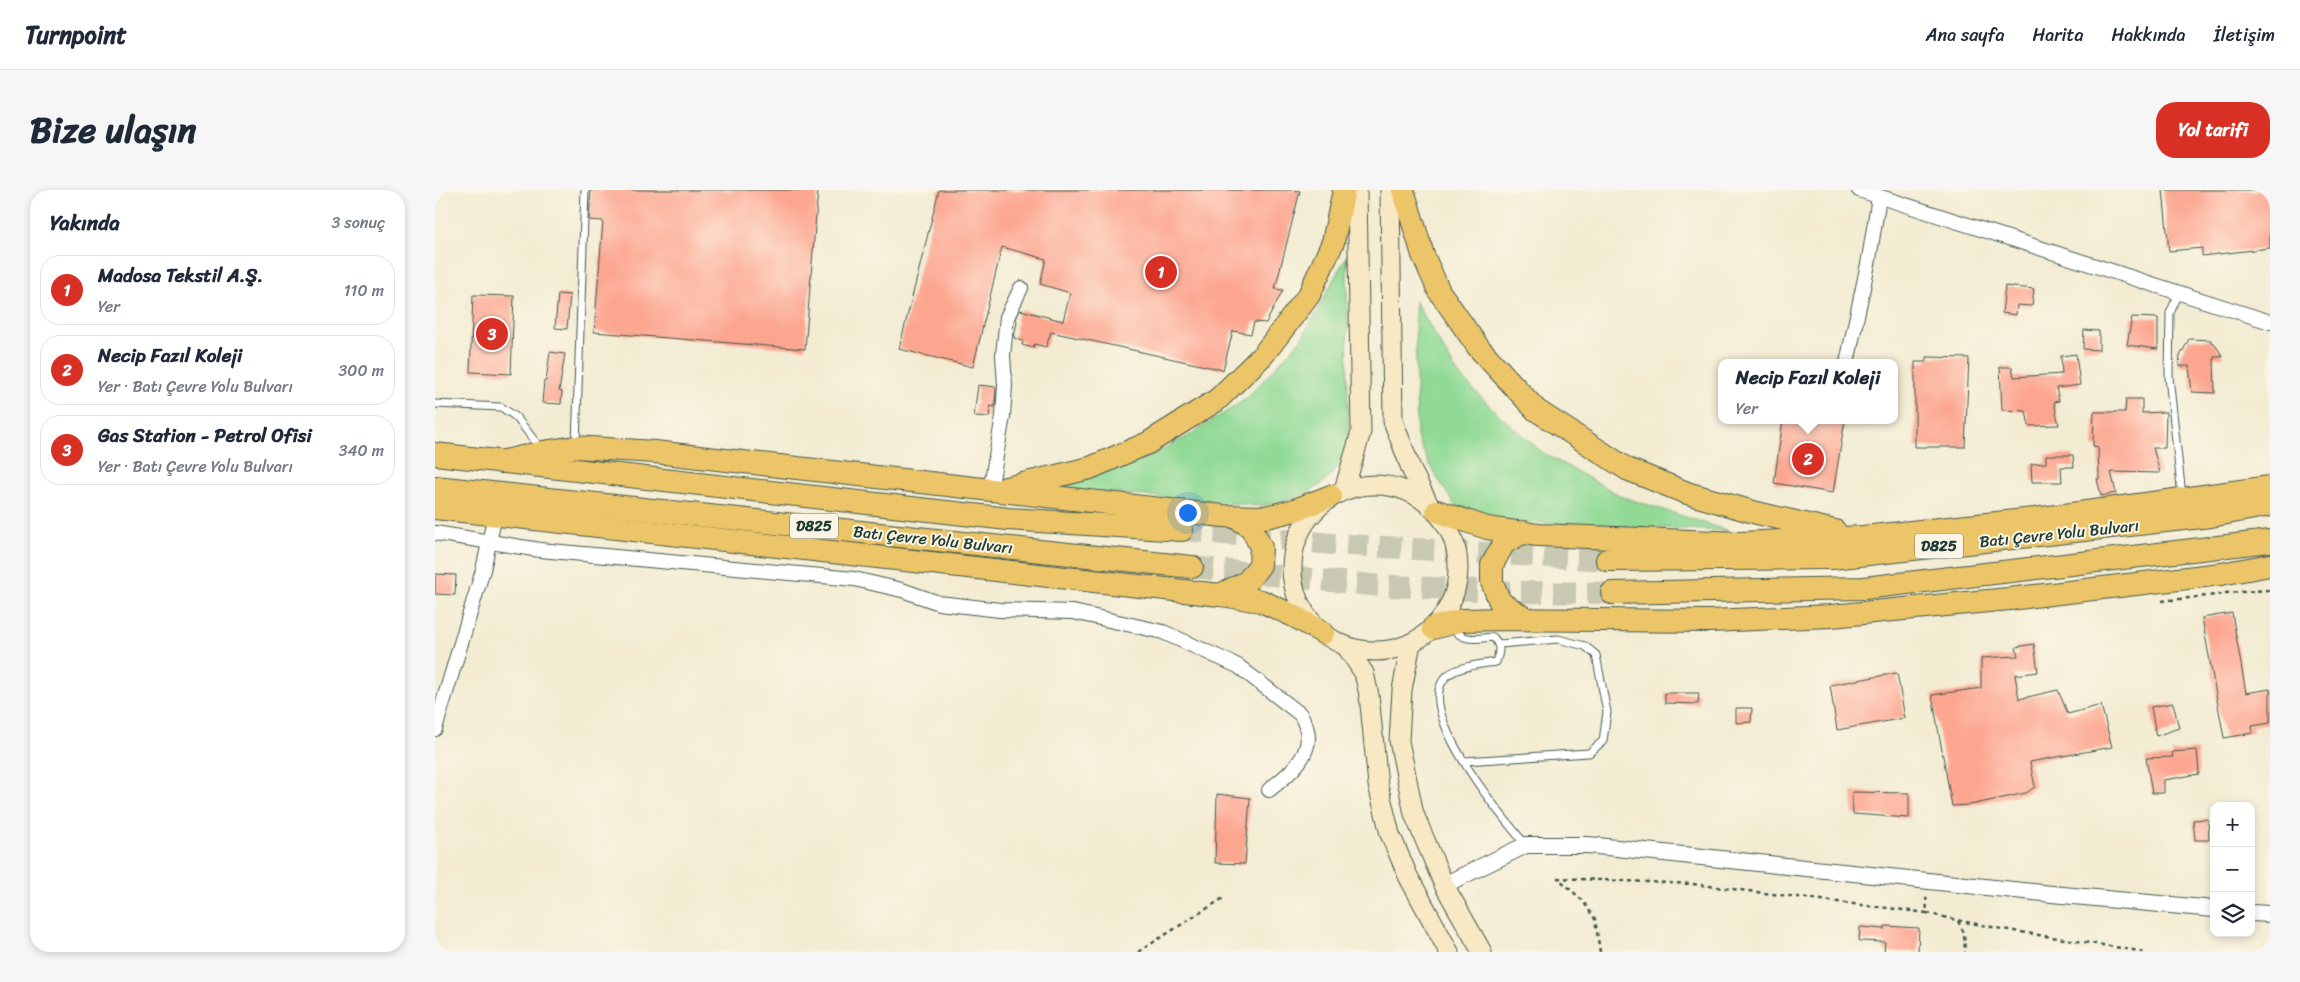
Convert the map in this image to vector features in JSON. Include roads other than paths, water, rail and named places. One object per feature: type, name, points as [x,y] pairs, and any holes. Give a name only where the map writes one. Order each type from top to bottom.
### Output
[{"type":"highway","points":[[991,491],[1090,468],[1148,443],[1217,400],[1263,355],[1309,295],[1333,242],[1344,190]]},
{"type":"highway","points":[[1403,190],[1423,255],[1439,290],[1478,347],[1536,410],[1627,469],[1687,493],[1757,513],[1863,537]]},
{"type":"highway","points":[[501,462],[575,447],[655,452],[991,491],[1235,516],[1266,517],[1295,510],[1337,493]]},
{"type":"highway","name":"Batı Çevre Yolu Bulvarı","points":[[435,454],[1008,519],[1183,530]]},
{"type":"highway","name":"Batı Çevre Yolu Bulvarı","points":[[435,487],[1192,567]]},
{"type":"highway","points":[[1432,506],[1487,528],[1523,532],[1741,542],[1863,537],[2035,519],[2270,487]]},
{"type":"highway","name":"Batı Çevre Yolu Bulvarı","points":[[1607,560],[1832,558],[2211,516],[2270,505]]},
{"type":"highway","points":[[435,508],[1219,595],[1261,601],[1294,616],[1323,633]]},
{"type":"highway","points":[[1219,595],[1247,582],[1260,565],[1261,547],[1251,527],[1235,516]]},
{"type":"highway","points":[[1523,532],[1504,543],[1492,565],[1492,582],[1501,602],[1525,618]]},
{"type":"highway","name":"Batı Çevre Yolu Bulvarı","points":[[1612,593],[1864,588],[2270,541]]},
{"type":"highway","points":[[1441,626],[1463,620],[1525,618],[1709,621],[1831,616],[2019,598],[2221,574],[2270,565]]},
{"type":"main road","points":[[1337,493],[1361,432],[1357,190]]},
{"type":"main road","points":[[1390,190],[1393,420],[1413,471],[1432,506],[1452,533],[1459,558],[1458,583],[1441,626],[1411,643],[1390,650],[1368,651],[1346,646],[1323,633],[1305,614],[1294,589],[1291,563],[1297,537],[1311,514],[1337,493],[1365,484],[1387,485],[1408,490],[1432,506]]},
{"type":"main road","points":[[1411,643],[1402,690],[1399,741],[1414,814],[1444,885],[1481,952]]},
{"type":"main road","points":[[1346,646],[1364,673],[1369,695],[1378,785],[1391,834],[1408,876],[1449,952]]},
{"type":"street","points":[[1859,190],[2270,322]]},
{"type":"street","points":[[1848,359],[1869,260],[1879,197]]},
{"type":"street","points":[[991,491],[1003,416],[1005,385],[1003,355],[1007,317],[1021,288]]},
{"type":"street","points":[[435,729],[489,542],[495,515]]},
{"type":"street","points":[[435,534],[540,550],[853,579],[902,590],[939,603],[1000,610],[1073,612],[1163,632],[1239,666],[1299,714],[1306,724],[1307,746],[1294,769],[1269,790]]},
{"type":"street","points":[[1444,885],[1526,845],[1589,845],[2210,909]]},
{"type":"street","points":[[2255,913],[2270,914]]},
{"type":"lane","points":[[575,447],[585,190]]},
{"type":"lane","points":[[2179,293],[2170,312],[2169,377],[2182,499]]},
{"type":"lane","points":[[435,404],[501,407],[516,417],[543,452]]},
{"type":"lane","points":[[1441,626],[1458,636],[1470,639],[1493,637],[1499,644],[1501,651],[1496,662],[1474,665],[1448,674],[1439,690],[1442,719],[1464,761],[1490,802],[1526,845]]},
{"type":"lane","points":[[1464,761],[1589,753],[1603,741],[1607,712],[1596,655],[1585,646],[1558,640],[1499,644]]},
{"type":"tunnel","points":[[1182,530],[1332,544],[1607,560]]},
{"type":"tunnel","points":[[1192,567],[1371,585],[1518,592],[1612,593]]},
{"type":"place","name":"Madosa Tekstil A.Ş.","points":[[1161,272]]},
{"type":"place","name":"Gas Station - Petrol Ofisi","points":[[492,334]]},
{"type":"place","name":"Necip Fazıl Koleji","points":[[1808,459]]}]
